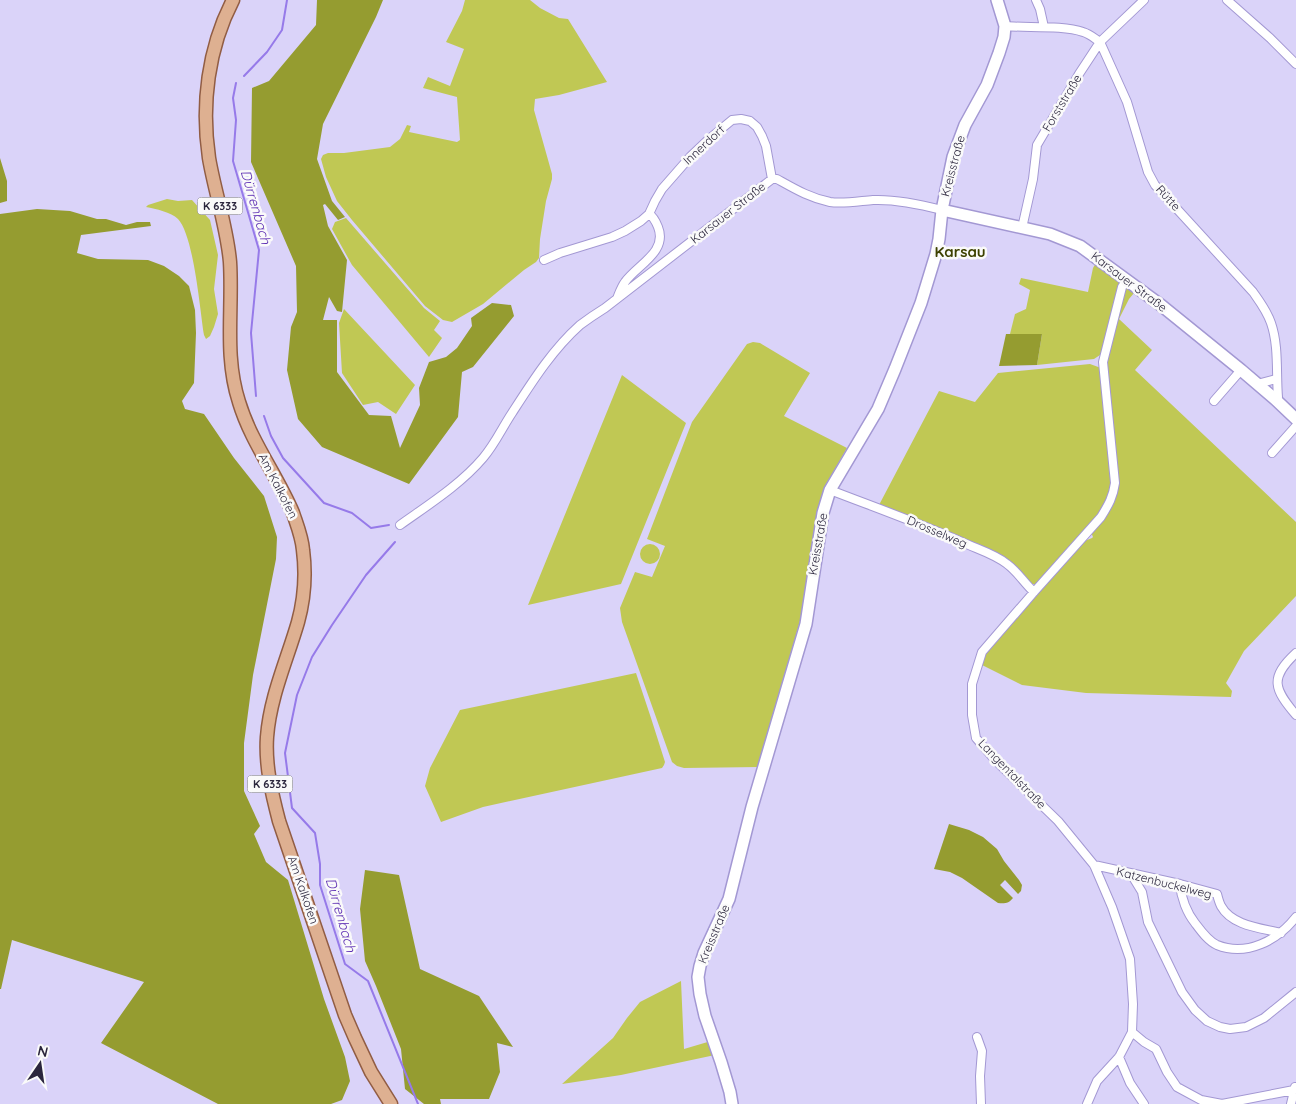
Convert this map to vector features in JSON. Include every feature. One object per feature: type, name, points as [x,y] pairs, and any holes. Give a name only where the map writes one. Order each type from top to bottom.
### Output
[{"type":"main road","name":"Am Kalkofen","points":[[233,0],[227,11],[212,58],[206,111],[209,158],[228,244],[231,280],[231,368],[234,385],[246,423],[274,474],[298,528],[303,548],[305,570],[298,620],[280,675],[272,708],[267,737],[268,766],[272,793],[283,832],[345,1015],[371,1072],[391,1104]]},
{"type":"street","name":"Kreisstraße","points":[[732,1104],[722,1062],[705,1016],[698,977],[700,966],[729,898],[752,807],[806,624],[822,521],[830,490],[878,408],[921,302],[936,254],[942,210],[954,157],[965,125],[992,73],[1004,37],[1005,26],[997,0]]},
{"type":"street","points":[[1036,0],[1044,28]]},
{"type":"street","name":"Forststraße","points":[[1022,228],[1033,179],[1037,144],[1100,42],[1144,0]]},
{"type":"street","points":[[1227,0],[1296,64]]},
{"type":"street","points":[[1005,26],[1082,31],[1100,42]]},
{"type":"street","name":"Rütte","points":[[1100,42],[1126,102],[1148,172],[1155,185],[1247,285],[1266,312],[1274,332],[1276,347],[1278,397],[1276,400]]},
{"type":"street","name":"Innerdorf","points":[[544,260],[625,232],[650,214],[662,189],[708,139],[732,120],[750,121],[757,126],[766,146],[772,179]]},
{"type":"street","name":"Karsauer Straße","points":[[400,525],[464,477],[483,458],[546,362],[580,325],[772,179],[777,179],[803,195],[832,202],[874,200],[925,205],[1050,234],[1080,246],[1162,306],[1241,370],[1296,419]]},
{"type":"street","points":[[617,298],[625,282],[650,257],[659,244],[659,229],[650,214]]},
{"type":"street","name":"Langentalstraße","points":[[1088,1104],[1097,1081],[1119,1057],[1132,1032],[1133,1004],[1130,959],[1112,907],[1094,865],[1058,821],[996,761],[976,738],[972,714],[972,684],[982,652],[1101,517],[1113,494],[1115,482],[1103,362],[1122,287],[1126,281]]},
{"type":"street","points":[[1214,401],[1241,370]]},
{"type":"street","points":[[1257,384],[1276,379]]},
{"type":"street","points":[[1272,453],[1296,426]]},
{"type":"street","name":"Drosselweg","points":[[830,490],[931,528],[993,556],[1007,563],[1034,592]]},
{"type":"street","points":[[1296,652],[1280,670],[1278,680],[1278,687],[1282,698],[1296,715]]},
{"type":"street","name":"Katzenbuckelweg","points":[[1094,865],[1217,894],[1221,906],[1232,918],[1247,925],[1281,933]]},
{"type":"street","points":[[1131,874],[1142,892],[1148,922],[1182,992],[1195,1010],[1207,1021],[1230,1029],[1246,1027],[1264,1018],[1296,992]]},
{"type":"street","points":[[1180,884],[1180,893],[1190,918],[1202,933],[1216,944],[1236,949],[1256,947],[1281,933],[1296,917]]},
{"type":"street","points":[[1132,1032],[1156,1049],[1167,1072],[1178,1087],[1201,1100],[1222,1104],[1295,1087],[1291,1104]]},
{"type":"street","points":[[977,1037],[982,1051],[980,1076],[981,1104]]},
{"type":"street","points":[[1119,1057],[1130,1083],[1144,1104]]},
{"type":"green space","points":[[317,0],[383,0],[323,124],[317,159],[332,201],[345,217],[338,220],[325,204],[323,205],[328,226],[347,260],[342,312],[337,311],[329,297],[323,320],[337,320],[337,372],[369,415],[391,416],[400,448],[420,405],[419,388],[429,362],[446,357],[457,348],[472,326],[471,318],[492,303],[511,305],[514,316],[473,367],[462,372],[458,417],[409,484],[322,447],[298,419],[287,370],[291,327],[297,312],[296,266],[251,162],[252,88],[269,81],[316,25]]},
{"type":"green space","points":[[465,0],[530,0],[540,8],[559,18],[568,19],[607,82],[559,95],[535,99],[534,110],[552,174],[540,239],[539,258],[483,304],[452,322],[443,320],[425,306],[352,220],[337,201],[326,177],[321,159],[323,155],[328,153],[344,153],[390,147],[400,139],[407,125],[411,126],[409,132],[457,142],[460,140],[457,97],[423,88],[428,77],[450,86],[464,49],[446,42],[462,11]]},
{"type":"green space","points":[[0,158],[7,181],[7,201],[0,203]]},
{"type":"green space","points":[[167,199],[178,201],[192,200],[210,220],[218,255],[214,289],[218,314],[210,336],[206,339],[192,257],[184,228],[178,219],[171,214],[146,207]]},
{"type":"green space","points":[[37,209],[70,211],[126,225],[137,222],[150,222],[151,226],[81,235],[77,253],[98,259],[148,260],[164,266],[179,276],[189,286],[195,310],[194,383],[182,401],[185,409],[204,414],[234,458],[264,496],[277,537],[276,559],[253,675],[244,743],[244,791],[260,826],[254,834],[266,862],[288,880],[324,999],[345,1057],[350,1081],[342,1100],[331,1104],[218,1104],[101,1043],[144,982],[12,940],[0,989],[0,214]]},
{"type":"green space","points":[[346,218],[424,308],[440,321],[434,330],[442,338],[429,357],[352,265],[332,229],[335,222]]},
{"type":"green space","points":[[1096,263],[1119,282],[1120,286],[1104,351],[1094,359],[1037,365],[1042,334],[1010,334],[1015,314],[1026,309],[1030,290],[1019,284],[1021,278],[1088,292],[1093,268]]},
{"type":"green space","points":[[1127,288],[1134,293],[1119,319],[1152,350],[1135,370],[1296,522],[1296,596],[1244,651],[1226,683],[1232,691],[1231,697],[1086,693],[1022,685],[980,664],[986,652],[1082,542],[1093,537],[1091,532],[1113,500],[1106,367],[1107,352],[1124,289]]},
{"type":"green space","points":[[344,309],[415,385],[396,414],[378,402],[363,405],[342,373],[339,323]]},
{"type":"green space","points":[[1006,334],[1042,334],[1037,365],[999,366]]},
{"type":"green space","points":[[753,342],[760,343],[810,373],[784,416],[847,448],[827,483],[809,563],[803,610],[759,767],[684,768],[672,762],[622,622],[620,608],[635,572],[652,577],[665,546],[647,539],[692,422],[747,344]]},
{"type":"green space","points":[[1090,364],[1101,368],[1112,487],[1103,510],[1040,582],[1029,584],[1007,560],[977,544],[879,505],[939,391],[975,402],[998,373]]},
{"type":"green space","points":[[622,375],[686,423],[621,584],[528,605]]},
{"type":"green space","points":[[650,544],[657,547],[660,554],[657,561],[650,564],[643,561],[640,554],[643,547]]},
{"type":"green space","points":[[636,673],[665,762],[662,768],[483,807],[441,822],[425,786],[430,768],[460,710]]},
{"type":"green space","points":[[949,824],[969,830],[983,837],[997,849],[1022,885],[1021,891],[1018,894],[1005,880],[1000,885],[1013,898],[1007,903],[998,903],[962,878],[950,872],[934,869]]},
{"type":"green space","points":[[365,870],[399,875],[420,969],[479,996],[513,1047],[497,1043],[500,1072],[489,1099],[440,1099],[441,1104],[424,1104],[405,1089],[401,1049],[365,961],[360,909]]},
{"type":"green space","points":[[681,981],[684,1049],[711,1041],[715,1055],[621,1075],[562,1084],[613,1038],[640,1002]]},
{"type":"waterway","name":"Dürrenbach","points":[[244,76],[267,52],[282,30],[287,0]]},
{"type":"waterway","name":"Dürrenbach","points":[[236,83],[233,98],[236,120],[233,161],[259,250],[251,333],[256,396]]},
{"type":"waterway","name":"Dürrenbach","points":[[264,416],[271,436],[283,458],[324,503],[352,513],[371,528],[389,525]]},
{"type":"waterway","name":"Dürrenbach","points":[[395,542],[366,575],[312,657],[297,695],[285,753],[292,808],[315,833],[320,864],[320,885],[345,964],[368,981],[418,1104]]},
{"type":"district","name":"Karsau","points":[[960,252]]}]
